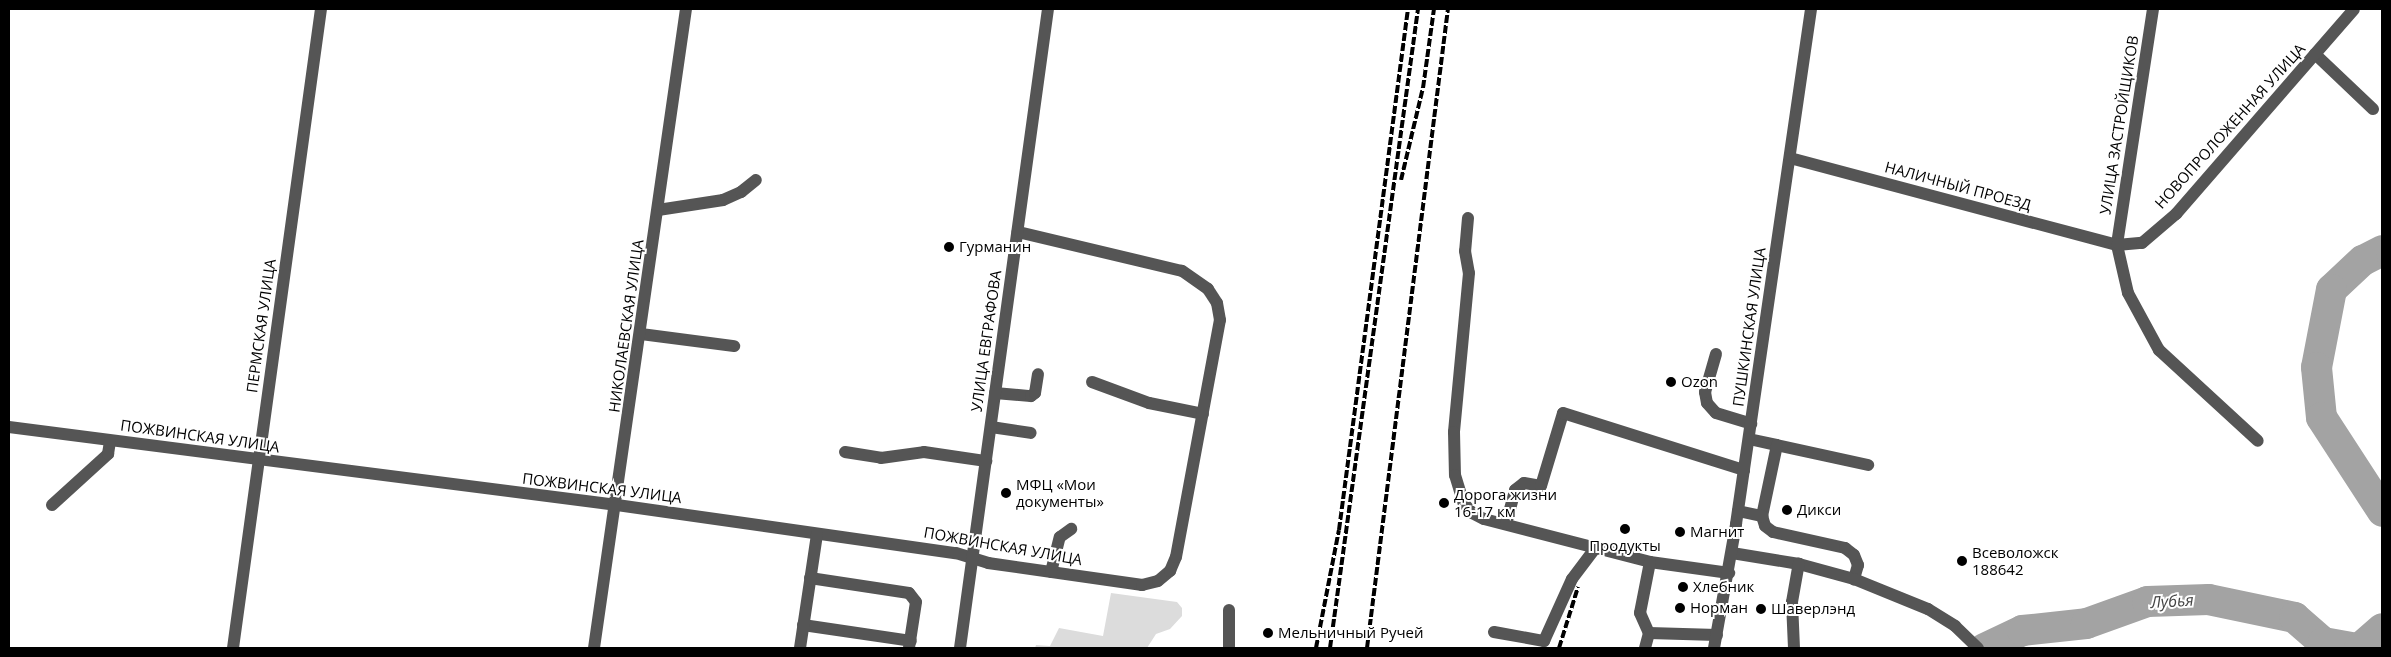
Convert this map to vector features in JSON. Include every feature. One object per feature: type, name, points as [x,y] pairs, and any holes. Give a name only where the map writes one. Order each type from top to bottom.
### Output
[{"type":"street","name":"ПЕРМСКАЯ УЛИЦА","points":[[232,648],[260,461],[321,9]]},
{"type":"street","name":"НИКОЛАЕВСКАЯ УЛИЦА","points":[[594,648],[617,506],[686,9]]},
{"type":"street","name":"УЛИЦА ЕВГРАФОВА","points":[[960,648],[1048,9]]},
{"type":"street","name":"ПУШКИНСКАЯ УЛИЦА","points":[[1714,648],[1729,573],[1811,9]]},
{"type":"street","name":"УЛИЦА ЗАСТРОЙЩИКОВ","points":[[2117,245],[2154,9]]},
{"type":"street","name":"НОВОПРОЛОЖЕННАЯ УЛИЦА","points":[[2117,245],[2142,243],[2176,214],[2354,9]]},
{"type":"street","points":[[2315,54],[2373,109]]},
{"type":"street","name":"НАЛИЧНЫЙ ПРОЕЗД","points":[[1790,158],[2117,245]]},
{"type":"street","points":[[658,210],[723,200],[756,180]]},
{"type":"street","points":[[1468,218],[1465,251],[1470,273],[1454,432],[1454,476],[1463,502],[1472,512],[1506,524],[1595,548],[1650,562],[1729,573]]},
{"type":"street","points":[[1018,232],[1182,271],[1208,289],[1217,303],[1220,320],[1202,414],[1149,403],[1092,382]]},
{"type":"street","points":[[2117,245],[2128,293],[2159,350],[2258,441]]},
{"type":"street","points":[[641,334],[734,346]]},
{"type":"street","points":[[1716,354],[1705,392],[1707,403],[1716,413],[1751,424]]},
{"type":"street","points":[[995,393],[1031,396],[1035,392],[1038,374]]},
{"type":"street","points":[[1506,524],[1515,490],[1524,483],[1541,486],[1563,413],[1744,470]]},
{"type":"street","name":"ПОЖВИНСКАЯ УЛИЦА","points":[[9,427],[617,506],[817,534],[1051,572],[1142,584],[1164,576],[1176,557],[1202,414]]},
{"type":"street","points":[[991,427],[1031,433]]},
{"type":"street","points":[[1749,439],[1868,465]]},
{"type":"street","points":[[52,505],[108,454],[110,441]]},
{"type":"street","points":[[1777,445],[1762,516],[1765,526],[1773,532],[1845,548],[1854,555],[1858,565],[1854,579]]},
{"type":"street","points":[[845,452],[881,458],[924,452],[986,461]]},
{"type":"street","points":[[1738,511],[1762,516]]},
{"type":"street","points":[[1051,572],[1060,537],[1071,529]]},
{"type":"street","points":[[800,648],[817,534]]},
{"type":"street","points":[[1494,632],[1543,645],[1572,579],[1595,548]]},
{"type":"street","points":[[1732,553],[1799,564],[1854,579],[1928,609],[1968,638],[1978,648]]},
{"type":"street","points":[[1645,648],[1649,633],[1640,613],[1650,562]]},
{"type":"street","points":[[1794,648],[1792,602],[1799,564]]},
{"type":"street","points":[[803,625],[876,642],[910,644],[916,602],[909,592],[810,578]]},
{"type":"street","points":[[1228,648],[1229,610]]},
{"type":"street","points":[[1649,633],[1717,635]]},
{"type":"shaded area","points":[[1111,593],[1177,602],[1182,608],[1182,616],[1170,629],[1156,634],[1147,648],[1035,648],[1036,645],[1050,646],[1059,628],[1103,636]]},
{"type":"waterway","name":"Лубья","points":[[2382,250],[2362,260],[2331,289],[2316,367],[2321,417],[2382,511]]},
{"type":"waterway","name":"Лубья","points":[[1984,648],[2022,630],[2086,623],[2147,601],[2208,599],[2294,617],[2323,642],[2356,648]]},
{"type":"waterway","name":"Лубья","points":[[2359,648],[2382,628]]},
{"type":"railway","points":[[1316,648],[1339,530],[1408,9]]},
{"type":"railway","points":[[1330,648],[1418,9]]},
{"type":"railway","points":[[1401,180],[1423,88],[1434,9]]},
{"type":"railway","points":[[1367,648],[1448,9]]},
{"type":"railway","points":[[1559,648],[1578,587]]},
{"type":"place","name":"Гурманин","points":[[949,247]]},
{"type":"place","name":"Ozon","points":[[1671,382]]},
{"type":"place","name":"МФЦ «Мои документы»","points":[[1006,493]]},
{"type":"place","name":"Дорога жизни 16-17 км","points":[[1444,503]]},
{"type":"place","name":"Дикси","points":[[1787,510]]},
{"type":"place","name":"Продукты","points":[[1625,529]]},
{"type":"place","name":"Магнит","points":[[1680,532]]},
{"type":"place","name":"Всеволожск 188642","points":[[1962,561]]},
{"type":"place","name":"Хлебник","points":[[1683,587]]},
{"type":"place","name":"Норман","points":[[1680,608]]},
{"type":"place","name":"Шаверлэнд","points":[[1761,609]]},
{"type":"place","name":"Мельничный Ручей","points":[[1268,633]]}]
